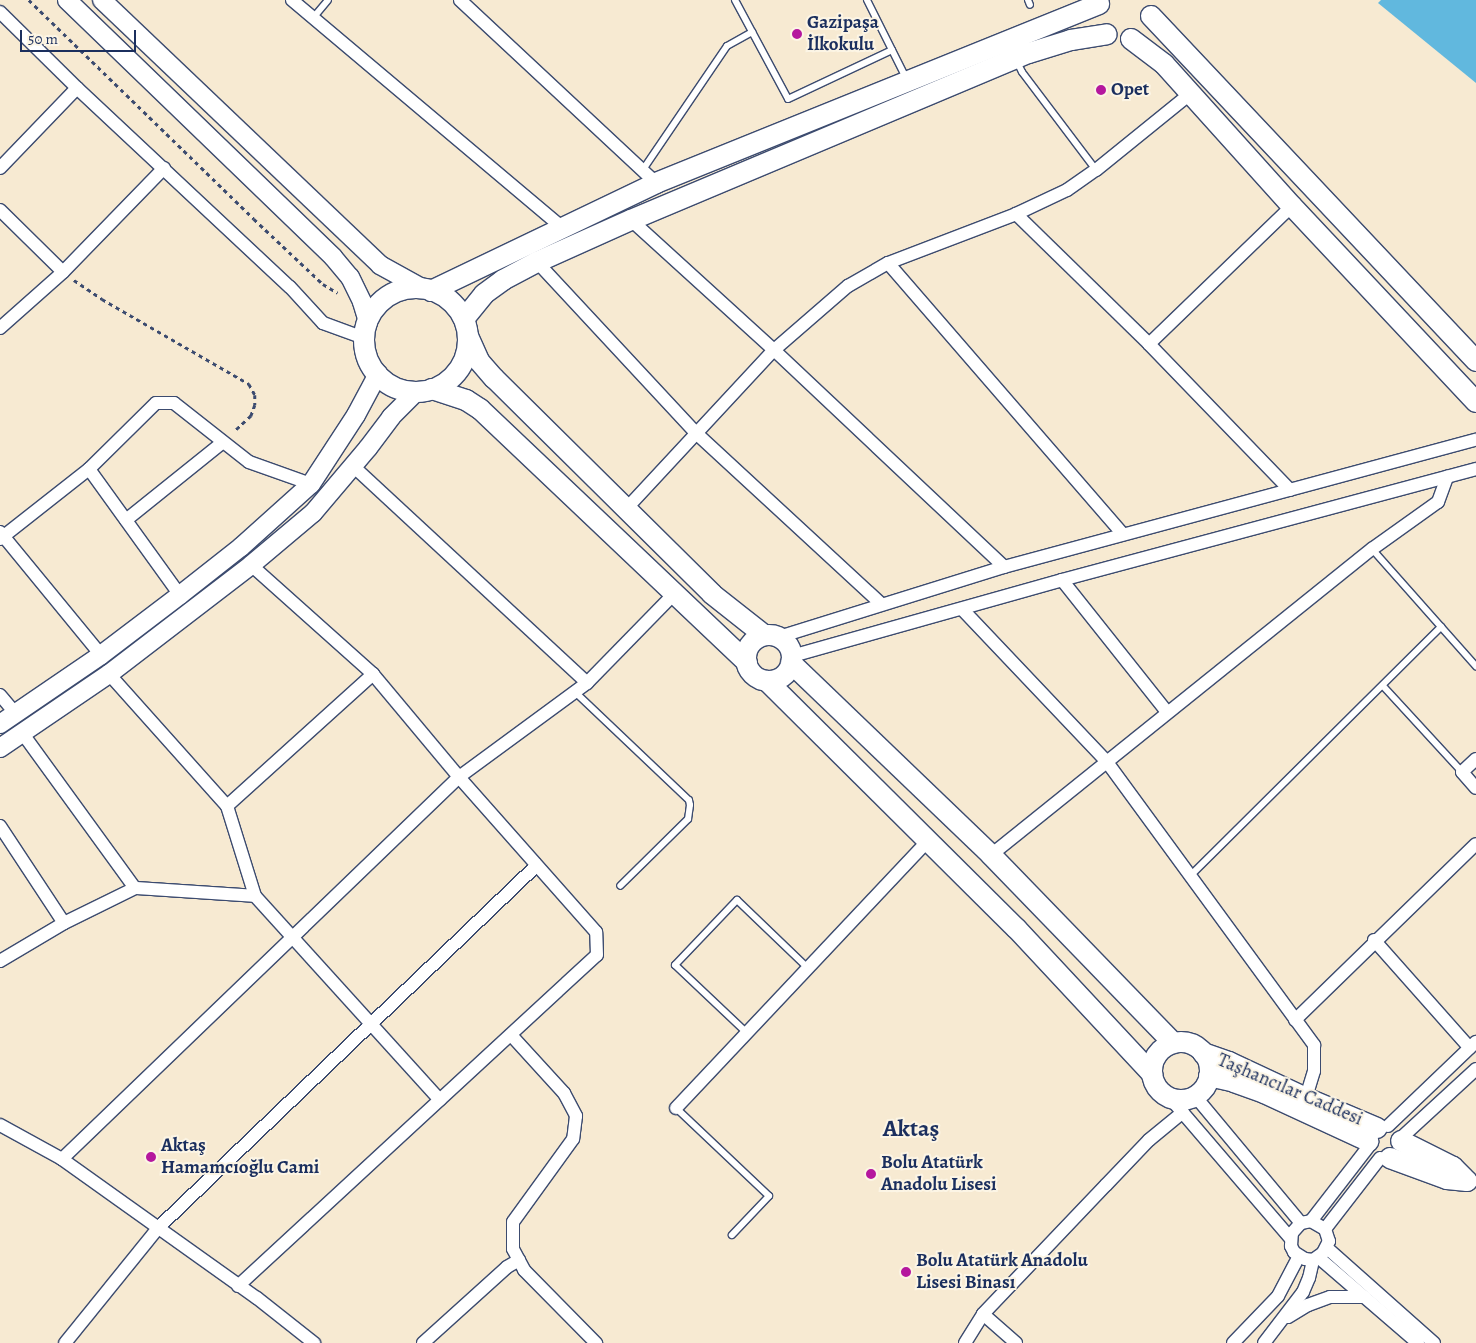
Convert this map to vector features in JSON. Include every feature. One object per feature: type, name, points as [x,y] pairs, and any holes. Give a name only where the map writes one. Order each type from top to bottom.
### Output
[{"type":"main road","points":[[66,0],[333,257],[350,277],[362,302],[366,330],[366,354],[378,374],[385,381],[400,389],[424,390],[466,400],[480,409],[747,662],[754,675],[767,681],[1016,928],[1152,1074],[1158,1089],[1177,1106],[1195,1096],[1206,1084],[1209,1068],[1203,1053],[1190,1044],[1174,1044],[1160,1052],[1155,1058],[1152,1074]]},
{"type":"main road","points":[[102,0],[380,265],[427,289],[440,293],[454,304],[466,327],[479,361],[494,378],[712,594],[771,636],[789,646],[792,659],[991,855],[1174,1044]]},
{"type":"main road","points":[[366,330],[376,307],[388,296],[405,289],[427,289],[562,227],[649,177],[908,81],[1100,2],[1098,23],[1106,34],[1117,39],[1131,39],[1143,32],[1149,8]]},
{"type":"main road","points":[[1149,8],[1476,361]]},
{"type":"main road","points":[[0,748],[109,674],[251,565],[313,513],[391,417],[424,390],[447,382],[458,370],[466,354],[466,327],[484,294],[503,280],[537,262],[630,220],[1015,58],[1071,40],[1106,34]]},
{"type":"main road","points":[[1131,39],[1164,64],[1292,206],[1476,402]]},
{"type":"main road","points":[[0,724],[101,655],[180,595],[241,547],[311,484],[356,415],[378,374]]},
{"type":"main road","points":[[747,662],[748,648],[752,643],[771,636]]},
{"type":"main road","points":[[767,681],[780,678],[786,673],[792,659]]},
{"type":"main road","name":"Taşhancılar Caddesi","points":[[1203,1053],[1245,1069],[1306,1098],[1384,1142]]},
{"type":"main road","name":"Taşhancılar Caddesi","points":[[1209,1076],[1234,1082],[1264,1093],[1384,1142]]},
{"type":"main road","points":[[1384,1142],[1447,1179],[1471,1184]]},
{"type":"street","points":[[292,0],[562,227]]},
{"type":"street","points":[[464,1],[649,177]]},
{"type":"street","points":[[1,16],[290,287],[323,323],[366,330]]},
{"type":"street","points":[[0,168],[77,88]]},
{"type":"street","points":[[626,509],[774,350],[848,286],[888,263],[1016,214],[1067,190],[1096,170],[1191,93]]},
{"type":"street","points":[[0,328],[63,272],[164,168]]},
{"type":"street","points":[[1149,344],[1292,206]]},
{"type":"street","points":[[0,210],[63,272]]},
{"type":"street","points":[[1016,214],[1149,344],[1290,490]]},
{"type":"street","points":[[630,220],[774,350],[1004,567]]},
{"type":"street","points":[[537,262],[696,433],[881,604]]},
{"type":"street","points":[[888,263],[1123,534]]},
{"type":"street","points":[[101,655],[1,536],[89,469],[156,403],[174,403],[250,462],[311,484]]},
{"type":"street","points":[[771,636],[1004,567],[1476,440]]},
{"type":"street","points":[[126,520],[223,442]]},
{"type":"street","points":[[353,466],[587,683]]},
{"type":"street","points":[[89,469],[180,595]]},
{"type":"street","points":[[792,659],[1062,580],[1476,469]]},
{"type":"street","points":[[991,855],[1372,549],[1438,502],[1447,477]]},
{"type":"street","points":[[238,1286],[598,955],[596,932],[459,777],[373,674],[251,565]]},
{"type":"street","points":[[1062,580],[1167,712]]},
{"type":"street","points":[[62,1159],[459,777],[587,683],[674,594]]},
{"type":"street","points":[[962,609],[1107,762],[1314,1045],[1314,1071],[1306,1098]]},
{"type":"street","points":[[109,674],[227,806],[255,896],[440,1100]]},
{"type":"street","points":[[227,806],[373,674]]},
{"type":"street","points":[[0,694],[16,714]]},
{"type":"street","points":[[23,734],[135,888]]},
{"type":"street","points":[[1476,759],[1462,772],[1476,788]]},
{"type":"street","points":[[0,826],[64,923]]},
{"type":"street","points":[[676,1108],[928,841]]},
{"type":"street","points":[[1294,1020],[1374,940],[1476,844]]},
{"type":"street","points":[[65,1343],[159,1227],[537,865]]},
{"type":"street","points":[[0,961],[64,923],[135,888],[255,896]]},
{"type":"street","points":[[1374,940],[1473,1045],[1384,1142],[1306,1222],[1292,1233],[1291,1239],[1294,1252],[1299,1256],[1319,1255],[1434,1343]]},
{"type":"street","points":[[511,1035],[564,1093],[576,1116],[573,1139],[513,1222],[513,1248],[524,1270],[596,1343]]},
{"type":"street","points":[[1325,1229],[1384,1142],[1476,1069]]},
{"type":"street","points":[[1195,1096],[1306,1222],[1325,1229],[1328,1235],[1303,1292],[1264,1343]]},
{"type":"street","points":[[964,1343],[983,1314],[1149,1140],[1177,1106],[1291,1239]]},
{"type":"street","points":[[0,1124],[62,1159],[159,1227],[314,1343]]},
{"type":"street","points":[[1319,1255],[1418,1343]]},
{"type":"street","points":[[1233,1343],[1278,1296],[1299,1256]]},
{"type":"street","points":[[423,1343],[507,1266],[519,1260]]},
{"type":"street","points":[[1283,1319],[1308,1305],[1330,1297],[1365,1297]]},
{"type":"street","points":[[983,1314],[1016,1343]]},
{"type":"lane","points":[[313,18],[328,0]]},
{"type":"lane","points":[[735,0],[788,99],[892,50]]},
{"type":"lane","points":[[867,0],[908,81]]},
{"type":"lane","points":[[649,177],[728,46],[752,32]]},
{"type":"lane","points":[[1015,58],[1022,72],[1096,170]]},
{"type":"lane","points":[[1372,549],[1476,666]]},
{"type":"lane","points":[[1190,876],[1441,627]]},
{"type":"lane","points":[[1382,686],[1462,772]]},
{"type":"lane","points":[[575,692],[689,800],[688,820],[620,886]]},
{"type":"lane","points":[[747,1033],[675,966],[702,936],[737,900],[808,968]]},
{"type":"lane","points":[[676,1108],[769,1196],[732,1235]]},
{"type":"path","points":[[29,0],[260,225],[323,284],[340,294]]},
{"type":"path","points":[[63,272],[102,299],[249,384],[255,395],[254,411],[223,442]]},
{"type":"water","points":[[1381,0],[1476,0],[1476,83],[1378,3]]},
{"type":"place","name":"Gazipaşa İlkokulu","points":[[797,34]]},
{"type":"place","name":"Opet","points":[[1101,90]]},
{"type":"place","name":"Aktaş Hamamcıoğlu Cami","points":[[151,1157]]},
{"type":"place","name":"Bolu Atatürk Anadolu Lisesi","points":[[871,1174]]},
{"type":"place","name":"Bolu Atatürk Anadolu Lisesi Binası","points":[[906,1272]]},
{"type":"district","name":"Aktaş","points":[[911,1129]]}]
